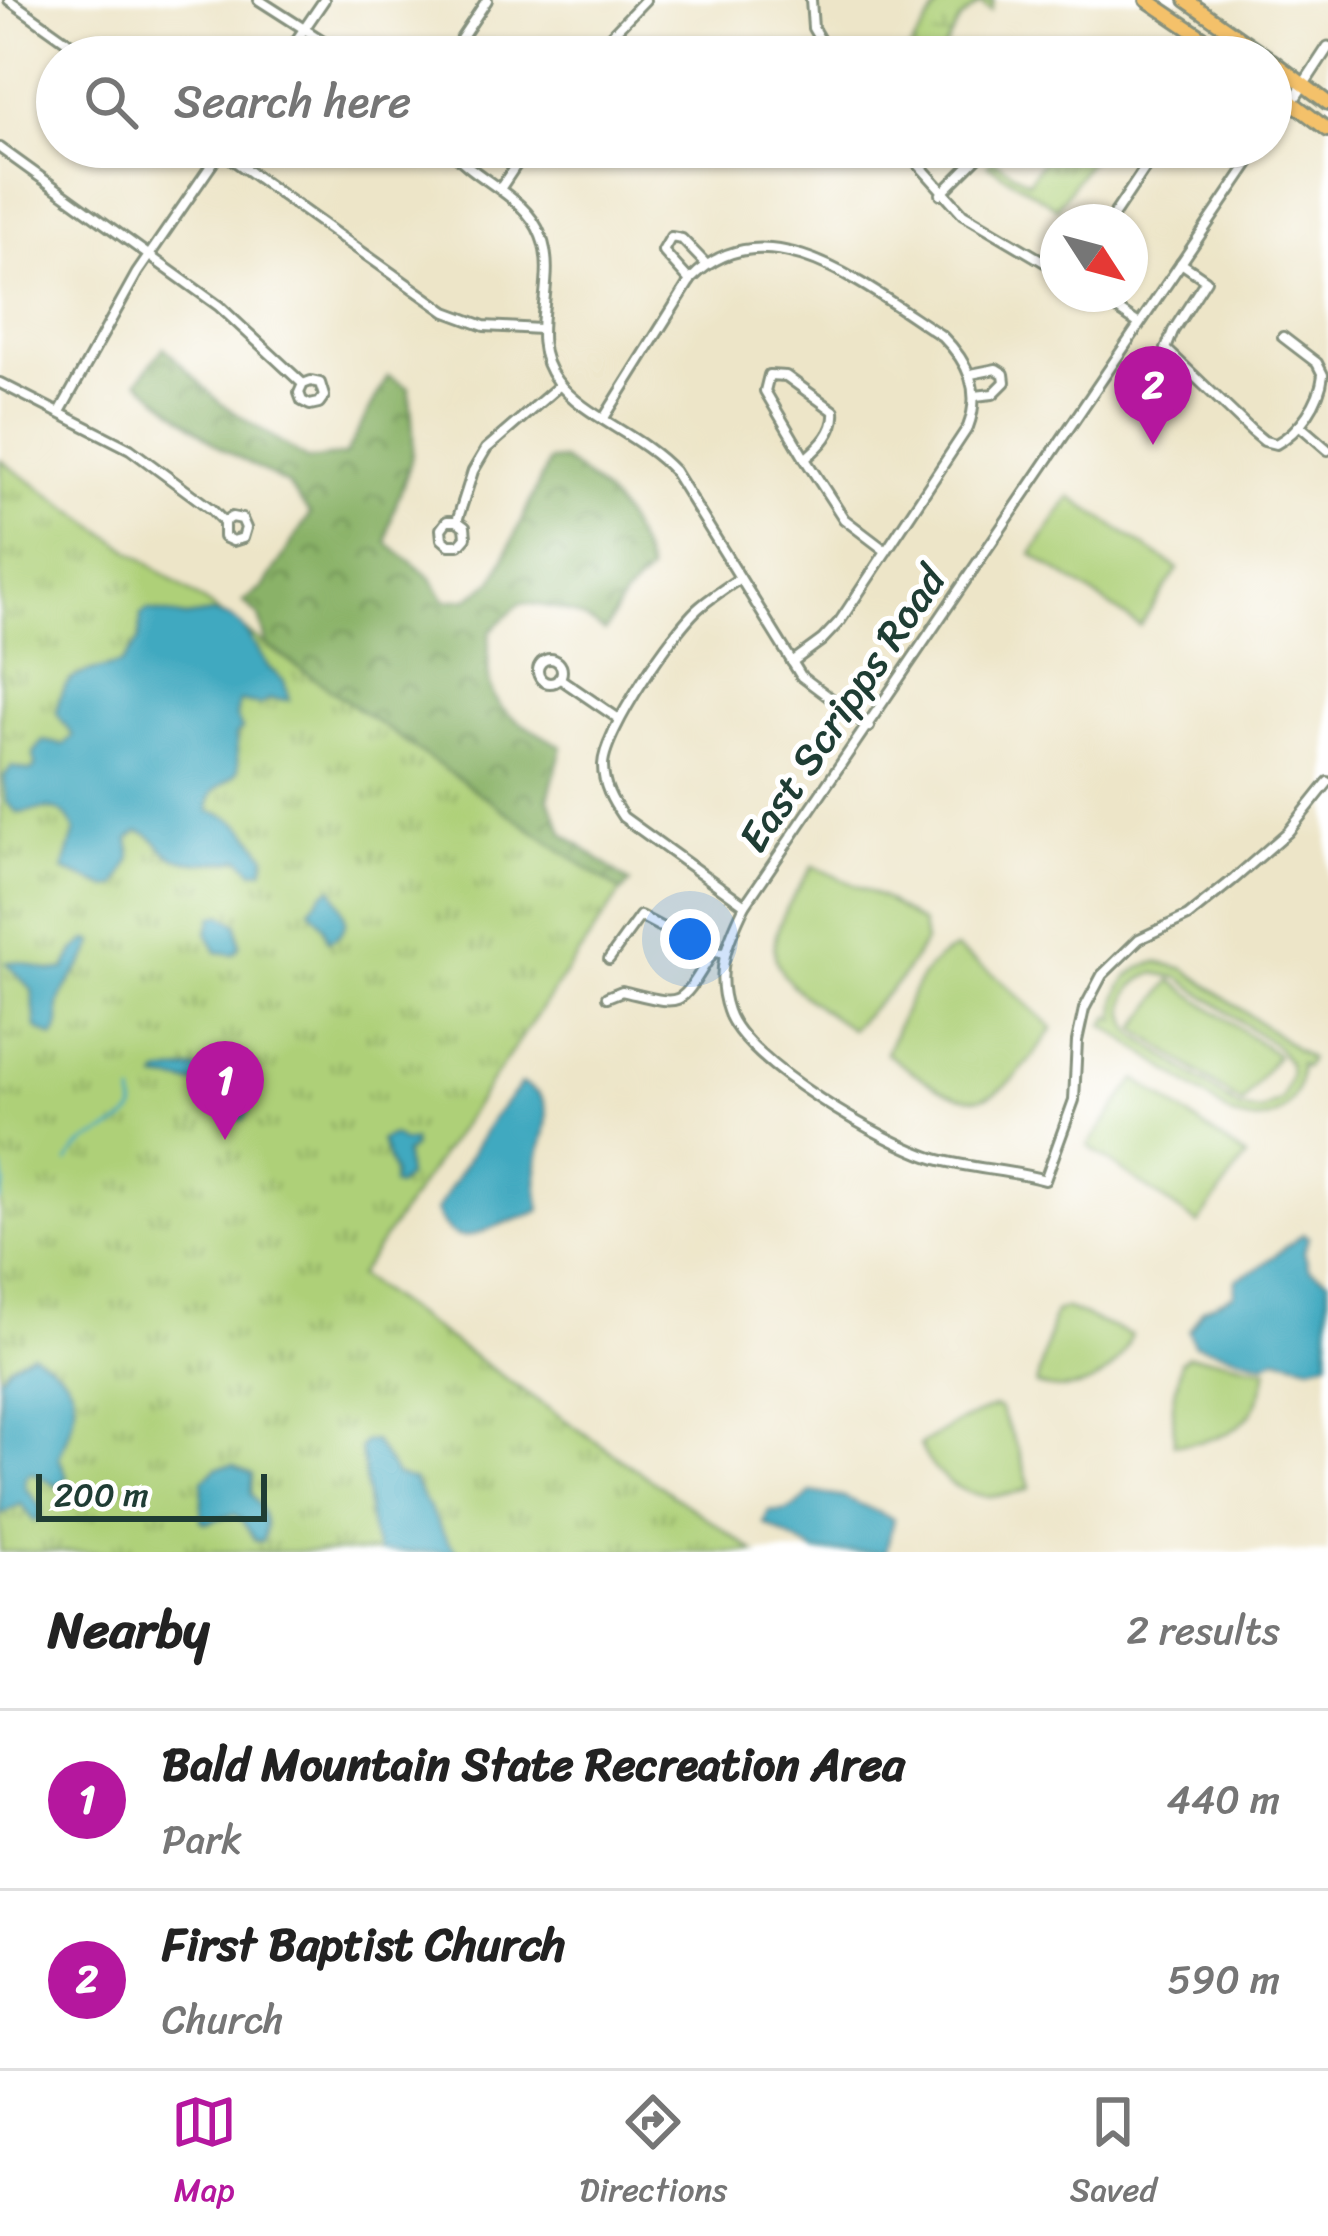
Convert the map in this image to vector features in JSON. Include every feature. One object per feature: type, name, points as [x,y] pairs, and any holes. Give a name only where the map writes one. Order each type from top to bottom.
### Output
[{"type":"main road","points":[[1148,0],[1200,36]]},
{"type":"main road","points":[[1186,0],[1238,36]]},
{"type":"main road","points":[[1292,75],[1328,103]]},
{"type":"main road","points":[[1292,102],[1328,130]]},
{"type":"street","points":[[9,0],[60,36]]},
{"type":"street","points":[[259,0],[317,36]]},
{"type":"street","points":[[299,36],[324,0]]},
{"type":"street","points":[[463,36],[487,0]]},
{"type":"street","points":[[610,36],[645,0]]},
{"type":"street","points":[[811,0],[817,36]]},
{"type":"street","points":[[1292,102],[1328,47]]},
{"type":"street","points":[[0,148],[219,306],[303,384]]},
{"type":"street","points":[[61,411],[92,349],[207,168]]},
{"type":"street","points":[[248,168],[458,319],[484,326],[540,329]]},
{"type":"street","points":[[468,168],[519,204],[541,236],[546,256],[540,329],[545,357],[560,385],[651,448],[674,471],[792,662],[812,688],[868,727]]},
{"type":"street","points":[[500,189],[514,168]]},
{"type":"street","points":[[920,168],[963,214],[1040,259]]},
{"type":"street","points":[[941,194],[967,168]]},
{"type":"street","points":[[1121,204],[1145,168]]},
{"type":"street","name":"East Scripps Road","points":[[607,997],[628,992],[673,1003],[684,997],[1247,168]]},
{"type":"street","points":[[690,281],[663,251],[671,237],[682,239],[706,264]]},
{"type":"street","points":[[604,418],[690,281],[706,264],[738,251],[815,258],[942,336],[970,374],[975,396],[972,416],[960,442],[833,628],[792,662]]},
{"type":"street","points":[[1181,263],[1206,280],[1166,349],[1264,441],[1276,444],[1299,425],[1317,397],[1323,374],[1283,338]]},
{"type":"street","points":[[1121,312],[1139,324]]},
{"type":"street","points":[[970,374],[997,368],[1005,382],[993,394],[975,396]]},
{"type":"street","points":[[805,459],[835,422],[834,411],[786,376],[770,375],[765,391],[805,459],[844,519],[886,551]]},
{"type":"street","points":[[0,383],[130,449],[224,522]]},
{"type":"street","points":[[458,520],[473,471],[486,449],[560,385]]},
{"type":"street","points":[[1299,425],[1328,450]]},
{"type":"street","points":[[740,578],[699,607],[682,626],[619,719],[603,762],[610,799],[622,817],[745,905]]},
{"type":"street","points":[[559,678],[619,719]]},
{"type":"street","points":[[609,959],[640,916],[718,952],[726,1003],[742,1034],[760,1054],[854,1122],[930,1157],[1046,1180],[1074,1100],[1084,1009],[1102,975],[1139,939],[1190,914],[1234,879],[1288,832],[1328,782]]},
{"type":"green space","points":[[994,0],[991,11],[980,3],[960,20],[951,36],[919,36],[942,1]]},
{"type":"green space","points":[[993,168],[1006,168],[1028,182],[1038,168],[1085,168],[1060,204],[1051,204]]},
{"type":"green space","points":[[164,347],[220,403],[308,460],[345,455],[388,376],[409,388],[411,458],[387,543],[430,577],[445,601],[468,599],[494,580],[549,461],[563,460],[617,508],[649,572],[624,597],[605,631],[565,611],[520,603],[490,632],[488,658],[492,693],[499,705],[562,747],[548,798],[564,834],[630,883],[621,892],[267,645],[259,616],[243,602],[263,588],[310,514],[287,484],[219,447],[138,381]]},
{"type":"green space","points":[[0,460],[621,892],[358,1276],[755,1552],[0,1552]]},
{"type":"green space","points":[[1070,497],[1178,569],[1140,626],[1032,554]]},
{"type":"green space","points":[[813,866],[885,899],[922,924],[925,942],[899,981],[851,1029],[800,992],[776,960],[781,922]]},
{"type":"green space","points":[[956,949],[997,977],[1053,1028],[1013,1079],[979,1098],[940,1089],[886,1053],[921,978]]},
{"type":"green space","points":[[1158,962],[1185,969],[1310,1059],[1305,1067],[1300,1064],[1297,1092],[1282,1111],[1260,1120],[1233,1116],[1104,1025],[1110,1017],[1116,1020],[1124,982]],"holes":[[[1155,973],[1180,978],[1278,1048],[1291,1075],[1282,1100],[1261,1111],[1240,1109],[1134,1034],[1126,1015],[1131,990]]]},
{"type":"green space","points":[[1171,980],[1277,1055],[1242,1104],[1136,1029]]},
{"type":"green space","points":[[1136,1079],[1246,1157],[1198,1224],[1088,1146]]},
{"type":"green space","points":[[1065,1308],[1131,1335],[1116,1363],[1094,1381],[1067,1388],[1036,1385],[1055,1312]]},
{"type":"green space","points":[[1188,1356],[1267,1369],[1256,1404],[1237,1427],[1209,1440],[1174,1444],[1173,1404],[1181,1362]]},
{"type":"green space","points":[[999,1408],[1019,1451],[1030,1488],[980,1495],[939,1474],[920,1445]]},
{"type":"water","points":[[148,610],[186,617],[213,613],[229,617],[242,626],[269,668],[284,681],[289,700],[270,699],[260,705],[239,701],[238,771],[214,791],[209,803],[209,811],[236,822],[254,840],[266,856],[263,870],[253,871],[240,858],[185,861],[138,831],[129,839],[131,858],[117,886],[109,888],[63,870],[75,831],[64,814],[51,809],[18,813],[6,802],[4,776],[12,767],[31,771],[34,753],[43,741],[63,745],[73,736],[57,713],[64,688],[79,675],[122,663],[139,640],[141,614]]},
{"type":"water","points":[[332,888],[345,924],[328,941],[310,909]]},
{"type":"water","points":[[222,915],[237,924],[240,946],[234,954],[217,952],[207,933],[213,916]]},
{"type":"water","points":[[88,940],[94,942],[60,1001],[54,1037],[36,1028],[32,990],[6,963],[65,969],[74,951]]},
{"type":"water","points":[[214,1071],[248,1089],[250,1108],[244,1119],[230,1115],[228,1098],[213,1086],[157,1079],[160,1074]]},
{"type":"water","points":[[521,1084],[534,1090],[546,1107],[537,1166],[540,1210],[472,1235],[456,1236],[436,1211],[492,1119]]},
{"type":"water","points":[[393,1135],[403,1142],[413,1141],[405,1154],[407,1177],[397,1186],[381,1140]]},
{"type":"water","points":[[1303,1234],[1308,1237],[1304,1252],[1309,1269],[1328,1279],[1328,1361],[1310,1365],[1277,1357],[1264,1363],[1194,1344],[1189,1331],[1203,1309],[1234,1294],[1236,1279],[1256,1270]]},
{"type":"water","points":[[32,1353],[63,1375],[74,1398],[59,1457],[67,1477],[57,1486],[31,1472],[25,1478],[25,1487],[41,1507],[40,1520],[34,1521],[21,1504],[0,1514],[0,1377]]},
{"type":"water","points":[[374,1441],[396,1475],[413,1480],[458,1552],[379,1552],[360,1449],[364,1442]]},
{"type":"water","points":[[233,1465],[252,1475],[251,1494],[265,1522],[262,1541],[255,1540],[234,1514],[206,1523],[201,1520],[203,1480],[217,1468]]},
{"type":"water","points":[[811,1492],[846,1498],[893,1519],[886,1552],[816,1552],[764,1523],[769,1511],[793,1508]]},
{"type":"waterway","points":[[68,1162],[82,1145],[128,1118],[135,1110],[133,1095]]},
{"type":"waterway","points":[[0,1200],[5,1184],[2,1167]]},
{"type":"place","name":"First Baptist Church","points":[[1153,445]]},
{"type":"place","name":"Bald Mountain State Recreation Area","points":[[225,1140]]}]
